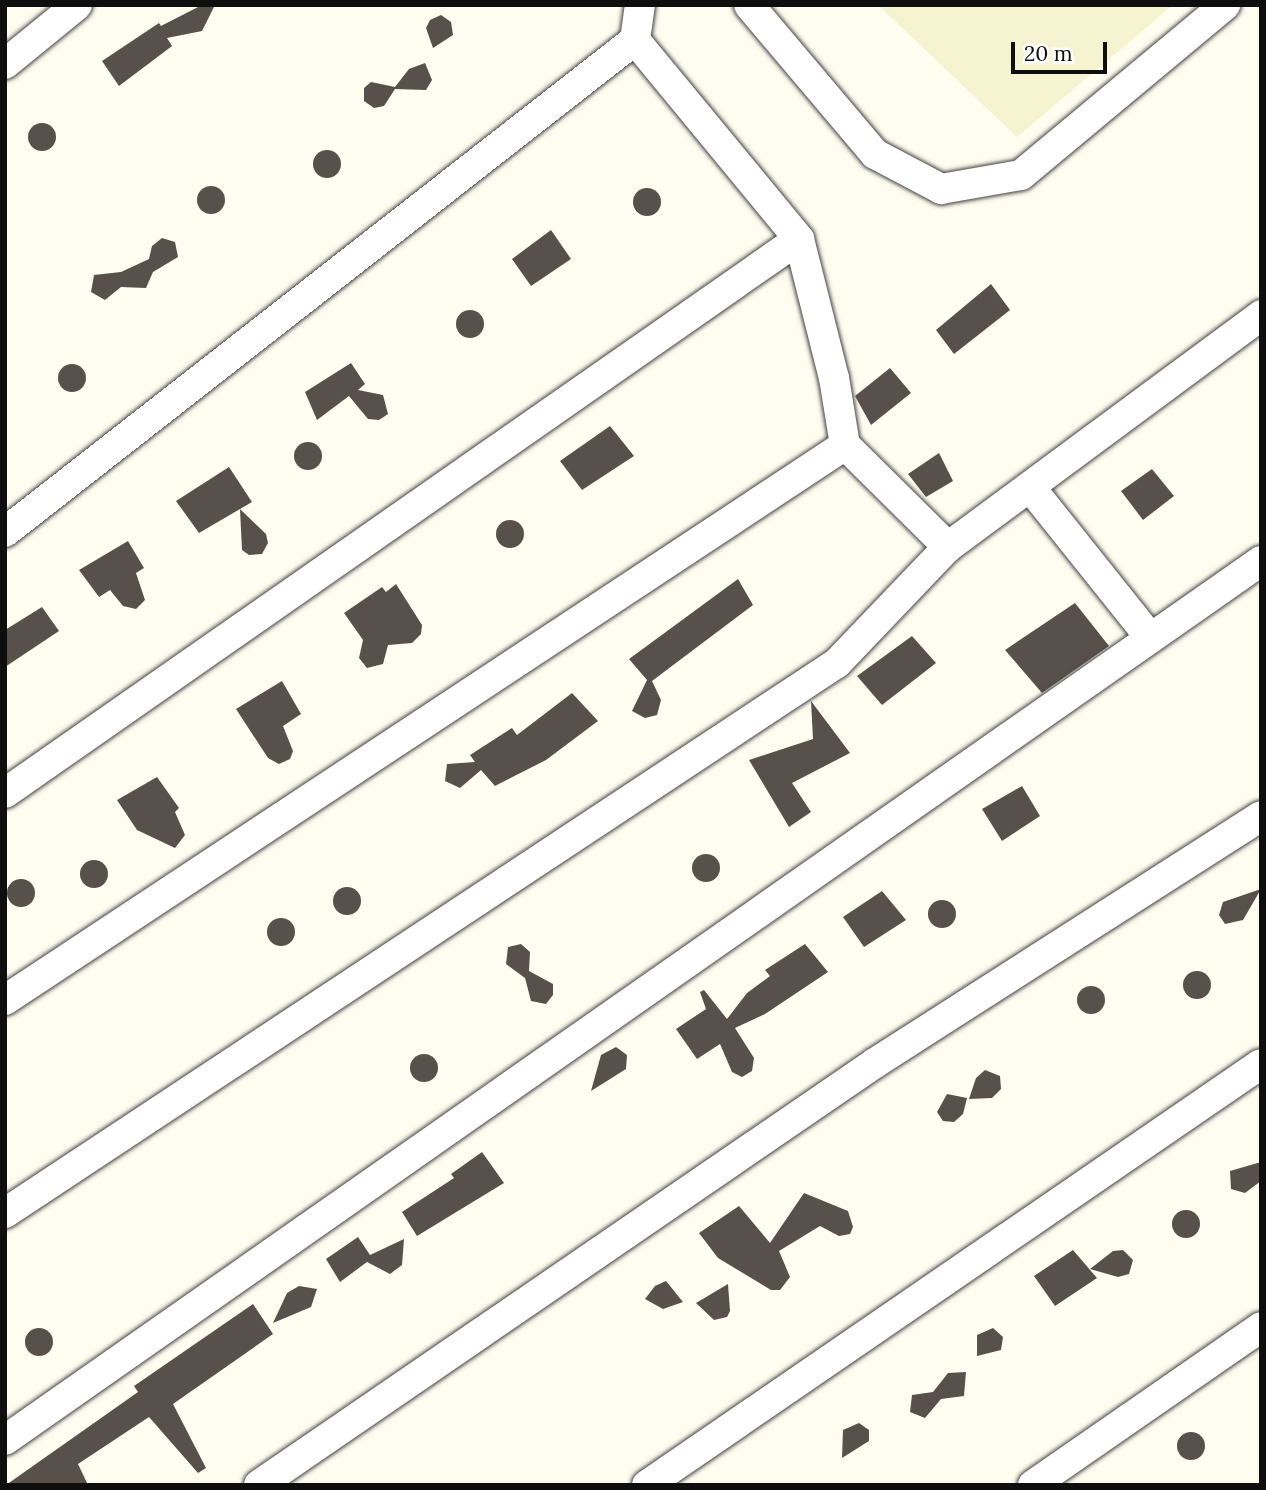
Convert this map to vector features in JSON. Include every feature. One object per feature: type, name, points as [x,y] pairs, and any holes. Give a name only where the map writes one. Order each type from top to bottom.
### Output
[{"type":"street","points":[[5,64],[78,5]]},
{"type":"street","points":[[5,533],[635,40],[640,5]]},
{"type":"street","points":[[749,5],[875,154],[941,189],[1021,175],[1225,5]]},
{"type":"street","points":[[635,40],[799,239],[834,378],[845,445],[948,547]]},
{"type":"street","points":[[5,793],[799,239]]},
{"type":"street","points":[[5,1213],[837,663],[948,547],[1261,315]]},
{"type":"street","points":[[5,1000],[845,445]]},
{"type":"street","points":[[1030,487],[1149,636]]},
{"type":"street","points":[[5,1440],[1149,636],[1261,561]]},
{"type":"street","points":[[259,1485],[875,1063],[1261,816]]},
{"type":"street","points":[[647,1485],[1261,1064]]},
{"type":"street","points":[[1033,1485],[1261,1327]]},
{"type":"shaded area","points":[[878,5],[1173,5],[1017,137]]},
{"type":"building","points":[[202,5],[215,5],[202,31],[167,38],[172,46],[119,86],[102,61],[159,23],[161,26]]},
{"type":"building","points":[[441,15],[451,22],[453,35],[433,48],[426,28],[430,20]]},
{"type":"building","points":[[425,63],[432,80],[426,90],[395,89],[384,106],[374,108],[364,101],[364,88],[371,82],[395,87],[409,69]]},
{"type":"building","points":[[42,123],[52,127],[56,137],[52,147],[42,151],[32,147],[28,137],[32,127]]},
{"type":"building","points":[[327,150],[337,154],[341,164],[337,174],[327,178],[317,174],[313,164],[317,154]]},
{"type":"building","points":[[211,186],[221,190],[225,200],[221,210],[211,214],[201,210],[197,200],[201,190]]},
{"type":"building","points":[[647,188],[657,192],[661,202],[657,212],[647,216],[637,212],[633,202],[637,192]]},
{"type":"building","points":[[551,230],[571,259],[531,286],[512,259]]},
{"type":"building","points":[[162,238],[175,242],[178,257],[153,272],[146,288],[121,287],[105,300],[91,292],[94,275],[121,272],[149,259],[152,246]]},
{"type":"building","points":[[991,284],[1010,310],[954,354],[936,330]]},
{"type":"building","points":[[470,310],[480,314],[484,324],[480,334],[470,338],[460,334],[456,324],[460,314]]},
{"type":"building","points":[[351,363],[365,384],[358,390],[383,395],[388,414],[379,420],[368,419],[349,396],[317,420],[305,392]]},
{"type":"building","points":[[72,364],[82,368],[86,378],[82,388],[72,392],[62,388],[58,378],[62,368]]},
{"type":"building","points":[[890,368],[911,393],[871,425],[855,396]]},
{"type":"building","points":[[610,426],[634,456],[582,490],[560,461]]},
{"type":"building","points":[[308,442],[318,446],[322,456],[318,466],[308,470],[298,466],[294,456],[298,446]]},
{"type":"building","points":[[939,453],[953,481],[926,497],[908,474]]},
{"type":"building","points":[[229,467],[252,502],[199,533],[176,501]]},
{"type":"building","points":[[1152,469],[1174,496],[1143,520],[1121,491]]},
{"type":"building","points":[[240,509],[266,534],[268,543],[262,554],[249,555],[242,550]]},
{"type":"building","points":[[510,520],[520,524],[524,534],[520,544],[510,548],[500,544],[496,534],[500,524]]},
{"type":"building","points":[[128,541],[144,568],[136,573],[145,600],[136,609],[123,606],[110,590],[99,597],[79,570]]},
{"type":"building","points":[[738,579],[753,605],[652,681],[661,700],[657,715],[645,718],[632,711],[647,680],[629,659]]},
{"type":"building","points":[[396,584],[422,625],[421,634],[412,643],[388,645],[383,664],[367,668],[359,658],[363,640],[344,613],[382,587],[386,592]]},
{"type":"building","points":[[1075,603],[1109,646],[1042,693],[1005,650]]},
{"type":"building","points":[[42,607],[59,631],[5,667],[5,630]]},
{"type":"building","points":[[912,636],[936,663],[882,705],[857,676]]},
{"type":"building","points":[[282,681],[301,714],[283,726],[293,751],[290,759],[279,764],[268,758],[236,709]]},
{"type":"building","points":[[572,693],[598,721],[546,760],[495,786],[481,770],[460,788],[445,781],[447,764],[475,762],[470,755],[512,728],[517,735]]},
{"type":"building","points":[[811,701],[850,753],[792,783],[811,812],[789,827],[749,760],[813,739]]},
{"type":"building","points":[[157,777],[179,808],[175,812],[185,835],[175,848],[137,830],[117,800]]},
{"type":"building","points":[[1022,786],[1040,816],[1002,841],[982,809]]},
{"type":"building","points":[[706,854],[716,858],[720,868],[716,878],[706,882],[696,878],[692,868],[696,858]]},
{"type":"building","points":[[94,860],[104,864],[108,874],[104,884],[94,888],[84,884],[80,874],[84,864]]},
{"type":"building","points":[[21,879],[31,883],[35,893],[31,903],[21,907],[11,903],[7,893],[11,883]]},
{"type":"building","points":[[347,887],[357,891],[361,901],[357,911],[347,915],[337,911],[333,901],[337,891]]},
{"type":"building","points":[[1261,889],[1243,920],[1225,924],[1219,915],[1223,902]]},
{"type":"building","points":[[882,891],[906,920],[864,947],[843,917]]},
{"type":"building","points":[[942,900],[952,904],[956,914],[952,924],[942,928],[932,924],[928,914],[932,904]]},
{"type":"building","points":[[281,918],[291,922],[295,932],[291,942],[281,946],[271,942],[267,932],[271,922]]},
{"type":"building","points":[[521,944],[530,952],[529,971],[553,984],[553,995],[546,1004],[531,1001],[525,978],[506,964],[508,947]]},
{"type":"building","points":[[805,944],[828,972],[765,1014],[735,1028],[754,1058],[752,1071],[742,1077],[732,1072],[720,1044],[697,1059],[676,1029],[706,1009],[700,992],[704,990],[727,1019],[747,993],[770,976],[765,970]]},
{"type":"building","points":[[1197,971],[1207,975],[1211,985],[1207,995],[1197,999],[1187,995],[1183,985],[1187,975]]},
{"type":"building","points":[[1091,986],[1101,990],[1105,1000],[1101,1010],[1091,1014],[1081,1010],[1077,1000],[1081,990]]},
{"type":"building","points":[[616,1047],[627,1055],[626,1069],[591,1091],[601,1055]]},
{"type":"building","points":[[424,1054],[434,1058],[438,1068],[434,1078],[424,1082],[414,1078],[410,1068],[414,1058]]},
{"type":"building","points":[[985,1070],[1000,1076],[1001,1089],[992,1098],[969,1099],[976,1078]]},
{"type":"building","points":[[947,1094],[967,1098],[963,1114],[954,1122],[943,1121],[937,1112]]},
{"type":"building","points":[[482,1152],[504,1183],[417,1236],[402,1212],[454,1178],[451,1174]]},
{"type":"building","points":[[1261,1162],[1261,1181],[1245,1193],[1231,1189],[1230,1171]]},
{"type":"building","points":[[804,1193],[848,1211],[853,1227],[850,1234],[839,1236],[820,1226],[779,1251],[790,1277],[780,1290],[771,1290],[718,1258],[699,1233],[739,1206],[770,1243]]},
{"type":"building","points":[[1186,1210],[1196,1214],[1200,1224],[1196,1234],[1186,1238],[1176,1234],[1172,1224],[1176,1214]]},
{"type":"building","points":[[358,1237],[370,1255],[404,1239],[402,1265],[390,1274],[367,1262],[340,1282],[326,1259]]},
{"type":"building","points":[[1073,1250],[1097,1278],[1055,1306],[1034,1276]]},
{"type":"building","points":[[1123,1250],[1133,1260],[1129,1274],[1118,1277],[1090,1269],[1113,1251]]},
{"type":"building","points":[[666,1281],[683,1302],[663,1309],[645,1299],[655,1286]]},
{"type":"building","points":[[728,1284],[730,1311],[727,1317],[714,1320],[696,1303]]},
{"type":"building","points":[[299,1286],[317,1289],[311,1307],[273,1323],[287,1293]]},
{"type":"building","points":[[253,1304],[273,1334],[173,1404],[206,1468],[198,1473],[149,1417],[78,1464],[88,1485],[6,1485],[138,1392],[134,1386]]},
{"type":"building","points":[[39,1328],[49,1332],[53,1342],[49,1352],[39,1356],[29,1352],[25,1342],[29,1332]]},
{"type":"building","points":[[993,1328],[1003,1337],[1001,1350],[977,1356],[977,1335]]},
{"type":"building","points":[[966,1372],[964,1396],[941,1399],[925,1418],[910,1412],[912,1395],[933,1392],[948,1373]]},
{"type":"building","points":[[859,1423],[869,1430],[869,1441],[842,1458],[843,1430]]},
{"type":"building","points":[[1191,1432],[1201,1436],[1205,1446],[1201,1456],[1191,1460],[1181,1456],[1177,1446],[1181,1436]]}]
